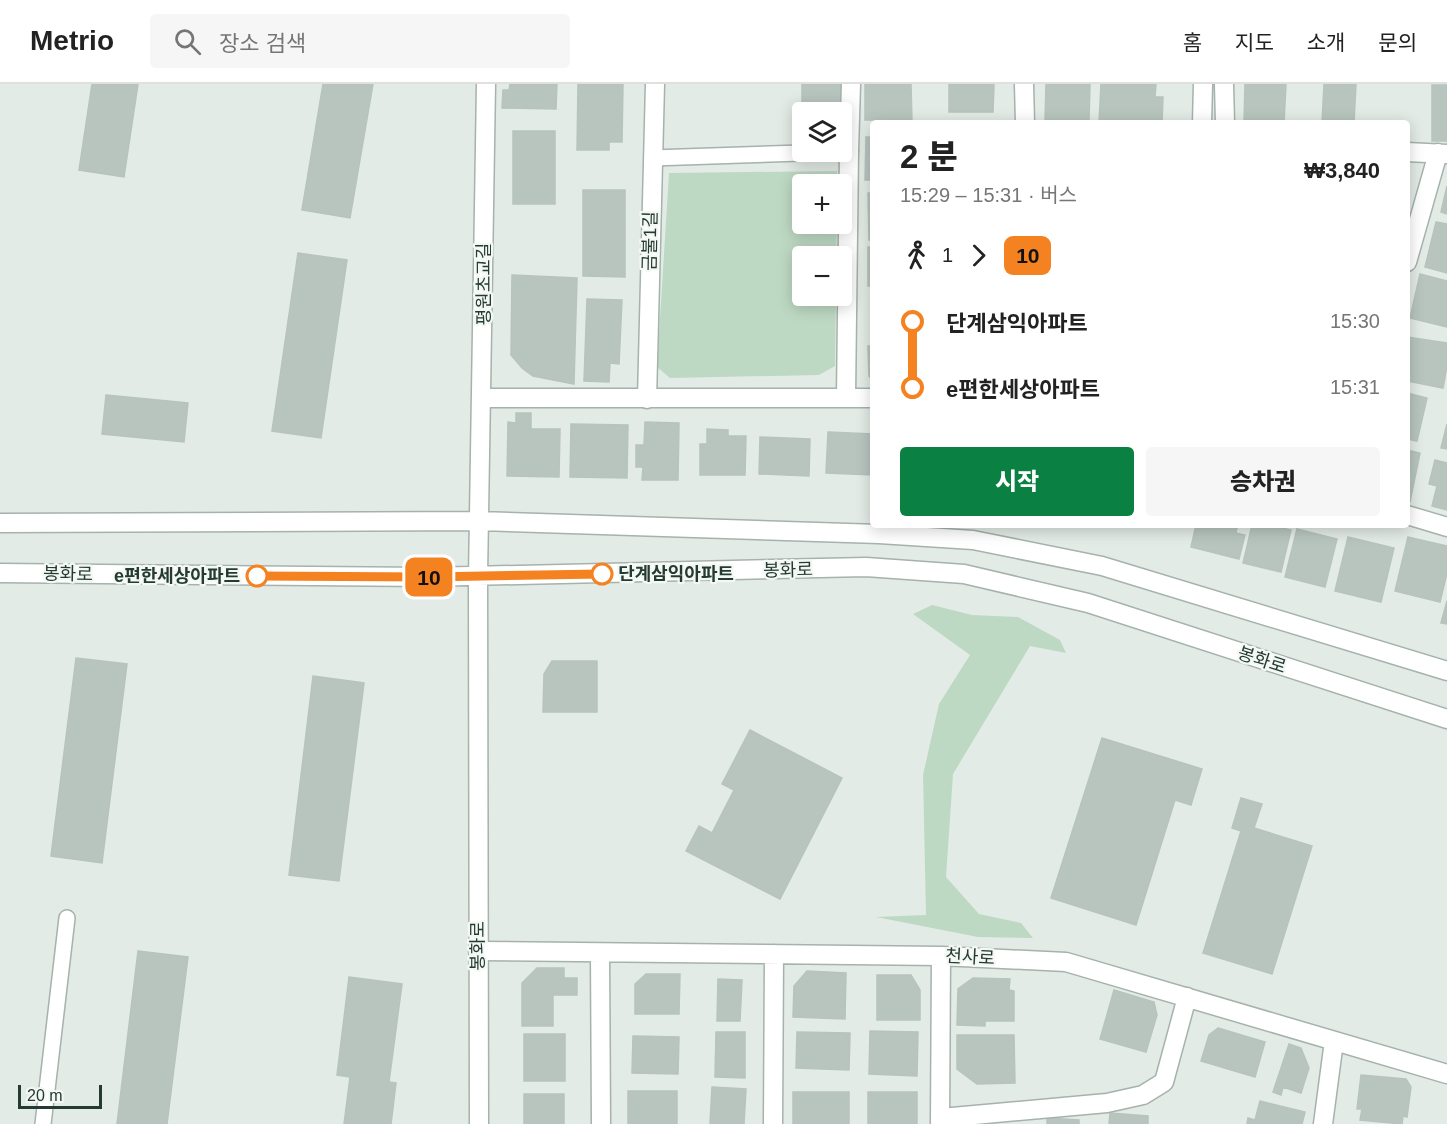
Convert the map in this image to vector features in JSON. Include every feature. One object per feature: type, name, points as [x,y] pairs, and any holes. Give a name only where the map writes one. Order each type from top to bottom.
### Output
[{"type":"street","name":"평원초교길","points":[[478,577],[483,398],[486,84]]},
{"type":"street","name":"금불1길","points":[[647,399],[655,84]]},
{"type":"street","points":[[848,102],[851,84]]},
{"type":"street","points":[[1024,84],[1025,120]]},
{"type":"street","points":[[1202,120],[1203,84]]},
{"type":"street","points":[[1224,84],[1225,120]]},
{"type":"street","points":[[1410,152],[1443,153],[1410,253]]},
{"type":"street","points":[[841,162],[846,397]]},
{"type":"street","points":[[483,398],[870,398]]},
{"type":"street","points":[[1410,515],[1447,526]]},
{"type":"street","name":"봉화로","points":[[0,523],[480,521],[879,534],[973,540],[1102,566],[1447,671]]},
{"type":"street","name":"봉화로","points":[[0,573],[478,577],[866,567],[964,574],[1088,603],[1447,719]]},
{"type":"street","name":"봉화로","points":[[478,577],[480,623],[477,951],[479,1124]]},
{"type":"street","name":"천사로","points":[[477,951],[941,956],[1066,962],[1447,1074]]},
{"type":"street","points":[[600,952],[600,1124]]},
{"type":"street","points":[[773,1124],[774,954]]},
{"type":"street","points":[[941,956],[941,1121],[1107,1103],[1143,1095],[1164,1082],[1187,997]]},
{"type":"street","points":[[1323,1124],[1334,1041]]},
{"type":"lane","points":[[652,158],[774,148],[792,149]]},
{"type":"lane","points":[[43,1124],[67,918]]},
{"type":"green space","points":[[837,171],[837,174],[792,174],[792,234],[837,234],[836,246],[792,246],[792,306],[836,306],[835,366],[819,375],[670,378],[657,367],[669,173]]},
{"type":"green space","points":[[932,605],[972,615],[1018,617],[1060,640],[1066,653],[1030,646],[953,774],[946,877],[979,914],[1021,923],[1033,938],[978,937],[876,917],[926,915],[923,775],[939,704],[970,655],[913,614]]},
{"type":"building","points":[[92,84],[138,84],[124,177],[79,170]]},
{"type":"building","points":[[323,84],[373,84],[350,218],[302,210]]},
{"type":"building","points":[[510,84],[557,84],[556,109],[502,108],[503,90],[509,90]]},
{"type":"building","points":[[578,84],[623,84],[622,142],[609,142],[609,150],[577,150]]},
{"type":"building","points":[[802,84],[841,84],[841,102],[802,102]]},
{"type":"building","points":[[865,84],[911,84],[912,120],[865,120]]},
{"type":"building","points":[[949,84],[994,84],[993,112],[949,112]]},
{"type":"building","points":[[1046,84],[1090,84],[1089,120],[1045,120]]},
{"type":"building","points":[[1101,84],[1156,84],[1155,97],[1163,97],[1162,120],[1099,120]]},
{"type":"building","points":[[1245,84],[1286,84],[1284,120],[1244,120]]},
{"type":"building","points":[[1324,84],[1356,84],[1354,120],[1322,120]]},
{"type":"building","points":[[1432,85],[1447,85],[1447,141],[1432,141]]},
{"type":"building","points":[[513,131],[555,131],[555,204],[513,204]]},
{"type":"building","points":[[866,137],[870,137],[870,180],[865,180]]},
{"type":"building","points":[[1447,186],[1447,214],[1441,212]]},
{"type":"building","points":[[583,190],[625,190],[625,277],[583,276]]},
{"type":"building","points":[[868,193],[870,193],[870,240]]},
{"type":"building","points":[[1436,222],[1447,224],[1447,273],[1425,267]]},
{"type":"building","points":[[868,247],[870,247],[870,286],[868,286]]},
{"type":"building","points":[[298,253],[347,260],[321,438],[272,431]]},
{"type":"building","points":[[1420,274],[1447,281],[1447,327],[1410,318]]},
{"type":"building","points":[[512,275],[577,278],[574,384],[533,376],[522,368],[511,355]]},
{"type":"building","points":[[587,299],[622,300],[619,364],[610,363],[609,382],[584,381]]},
{"type":"building","points":[[1410,337],[1447,343],[1447,366],[1443,388],[1410,382]]},
{"type":"building","points":[[868,346],[870,346],[870,377]]},
{"type":"building","points":[[1410,394],[1427,398],[1417,441],[1410,440]]},
{"type":"building","points":[[106,395],[188,403],[184,442],[102,434]]},
{"type":"building","points":[[516,413],[531,413],[531,429],[560,429],[559,477],[507,476],[508,422],[516,423]]},
{"type":"building","points":[[645,422],[679,423],[678,480],[642,480],[643,467],[636,467],[636,445],[644,445]]},
{"type":"building","points":[[571,424],[628,425],[627,478],[570,477]]},
{"type":"building","points":[[1447,424],[1447,449],[1441,448]]},
{"type":"building","points":[[707,429],[728,430],[728,436],[746,436],[745,475],[700,475],[700,444],[707,444]]},
{"type":"building","points":[[828,432],[870,434],[870,475],[826,473]]},
{"type":"building","points":[[760,437],[810,439],[809,476],[759,474]]},
{"type":"building","points":[[1410,451],[1420,453],[1410,502]]},
{"type":"building","points":[[1435,460],[1447,463],[1447,510],[1432,506],[1437,486],[1429,484]]},
{"type":"building","points":[[1195,528],[1237,528],[1236,533],[1245,535],[1239,559],[1191,547]]},
{"type":"building","points":[[1251,528],[1291,530],[1281,572],[1243,563]]},
{"type":"building","points":[[1297,529],[1337,539],[1325,587],[1285,577]]},
{"type":"building","points":[[1348,537],[1394,548],[1381,602],[1335,591]]},
{"type":"building","points":[[1408,537],[1447,546],[1447,573],[1440,602],[1395,591]]},
{"type":"building","points":[[1447,601],[1447,624],[1441,623]]},
{"type":"building","points":[[76,658],[127,664],[102,863],[51,856]]},
{"type":"building","points":[[552,661],[597,661],[597,712],[543,712],[544,674]]},
{"type":"building","points":[[313,676],[364,683],[339,881],[289,875]]},
{"type":"building","points":[[750,730],[842,778],[780,899],[686,851],[699,826],[712,833],[734,790],[722,784]]},
{"type":"building","points":[[1102,738],[1202,769],[1191,805],[1175,800],[1136,925],[1051,898]]},
{"type":"building","points":[[1241,798],[1262,804],[1254,828],[1312,846],[1272,974],[1203,953],[1241,831],[1232,828]]},
{"type":"building","points":[[138,951],[188,957],[167,1124],[117,1124]]},
{"type":"building","points":[[537,968],[564,968],[564,978],[577,978],[577,995],[553,995],[553,1026],[522,1026],[522,983]]},
{"type":"building","points":[[807,971],[846,973],[845,1019],[793,1017],[794,986]]},
{"type":"building","points":[[646,974],[680,974],[679,1014],[635,1014],[635,984]]},
{"type":"building","points":[[877,975],[911,975],[920,990],[920,1020],[877,1020]]},
{"type":"building","points":[[349,977],[402,984],[389,1082],[396,1083],[391,1124],[344,1124],[350,1077],[337,1075]]},
{"type":"building","points":[[973,978],[1010,979],[1009,990],[1014,991],[1014,1021],[985,1021],[985,1026],[957,1025],[958,989]]},
{"type":"building","points":[[718,979],[742,980],[740,1021],[717,1021]]},
{"type":"building","points":[[1114,990],[1154,1002],[1157,1015],[1146,1052],[1100,1039]]},
{"type":"building","points":[[1218,1028],[1265,1042],[1255,1077],[1201,1061],[1209,1035]]},
{"type":"building","points":[[870,1031],[918,1032],[917,1076],[869,1074]]},
{"type":"building","points":[[716,1032],[745,1032],[745,1078],[715,1077]]},
{"type":"building","points":[[797,1032],[850,1033],[849,1070],[796,1068]]},
{"type":"building","points":[[524,1034],[565,1034],[565,1081],[524,1081]]},
{"type":"building","points":[[957,1035],[1014,1035],[1015,1083],[977,1084],[957,1069]]},
{"type":"building","points":[[633,1036],[679,1037],[678,1074],[632,1073]]},
{"type":"building","points":[[1289,1044],[1301,1048],[1309,1068],[1301,1093],[1283,1087],[1281,1095],[1273,1092]]},
{"type":"building","points":[[1361,1075],[1406,1079],[1411,1087],[1407,1117],[1403,1116],[1402,1124],[1360,1120],[1362,1109],[1357,1109]]},
{"type":"building","points":[[712,1087],[746,1089],[744,1124],[710,1124]]},
{"type":"building","points":[[628,1091],[677,1091],[677,1124],[628,1124]]},
{"type":"building","points":[[793,1092],[849,1092],[849,1124],[793,1124]]},
{"type":"building","points":[[868,1092],[917,1092],[917,1124],[868,1124]]},
{"type":"building","points":[[524,1094],[564,1094],[564,1124],[524,1124]]},
{"type":"building","points":[[1260,1101],[1305,1112],[1302,1124],[1247,1124],[1248,1118],[1255,1120]]},
{"type":"building","points":[[1110,1113],[1148,1116],[1148,1124],[1109,1124]]},
{"type":"building","points":[[1047,1118],[1079,1120],[1079,1124],[1047,1124]]},
{"type":"bus line","name":"10","points":[[257,576],[478,577],[602,574]]},
{"type":"place","name":"단계삼익아파트","points":[[602,574]]},
{"type":"place","name":"e편한세상아파트","points":[[257,576]]}]
